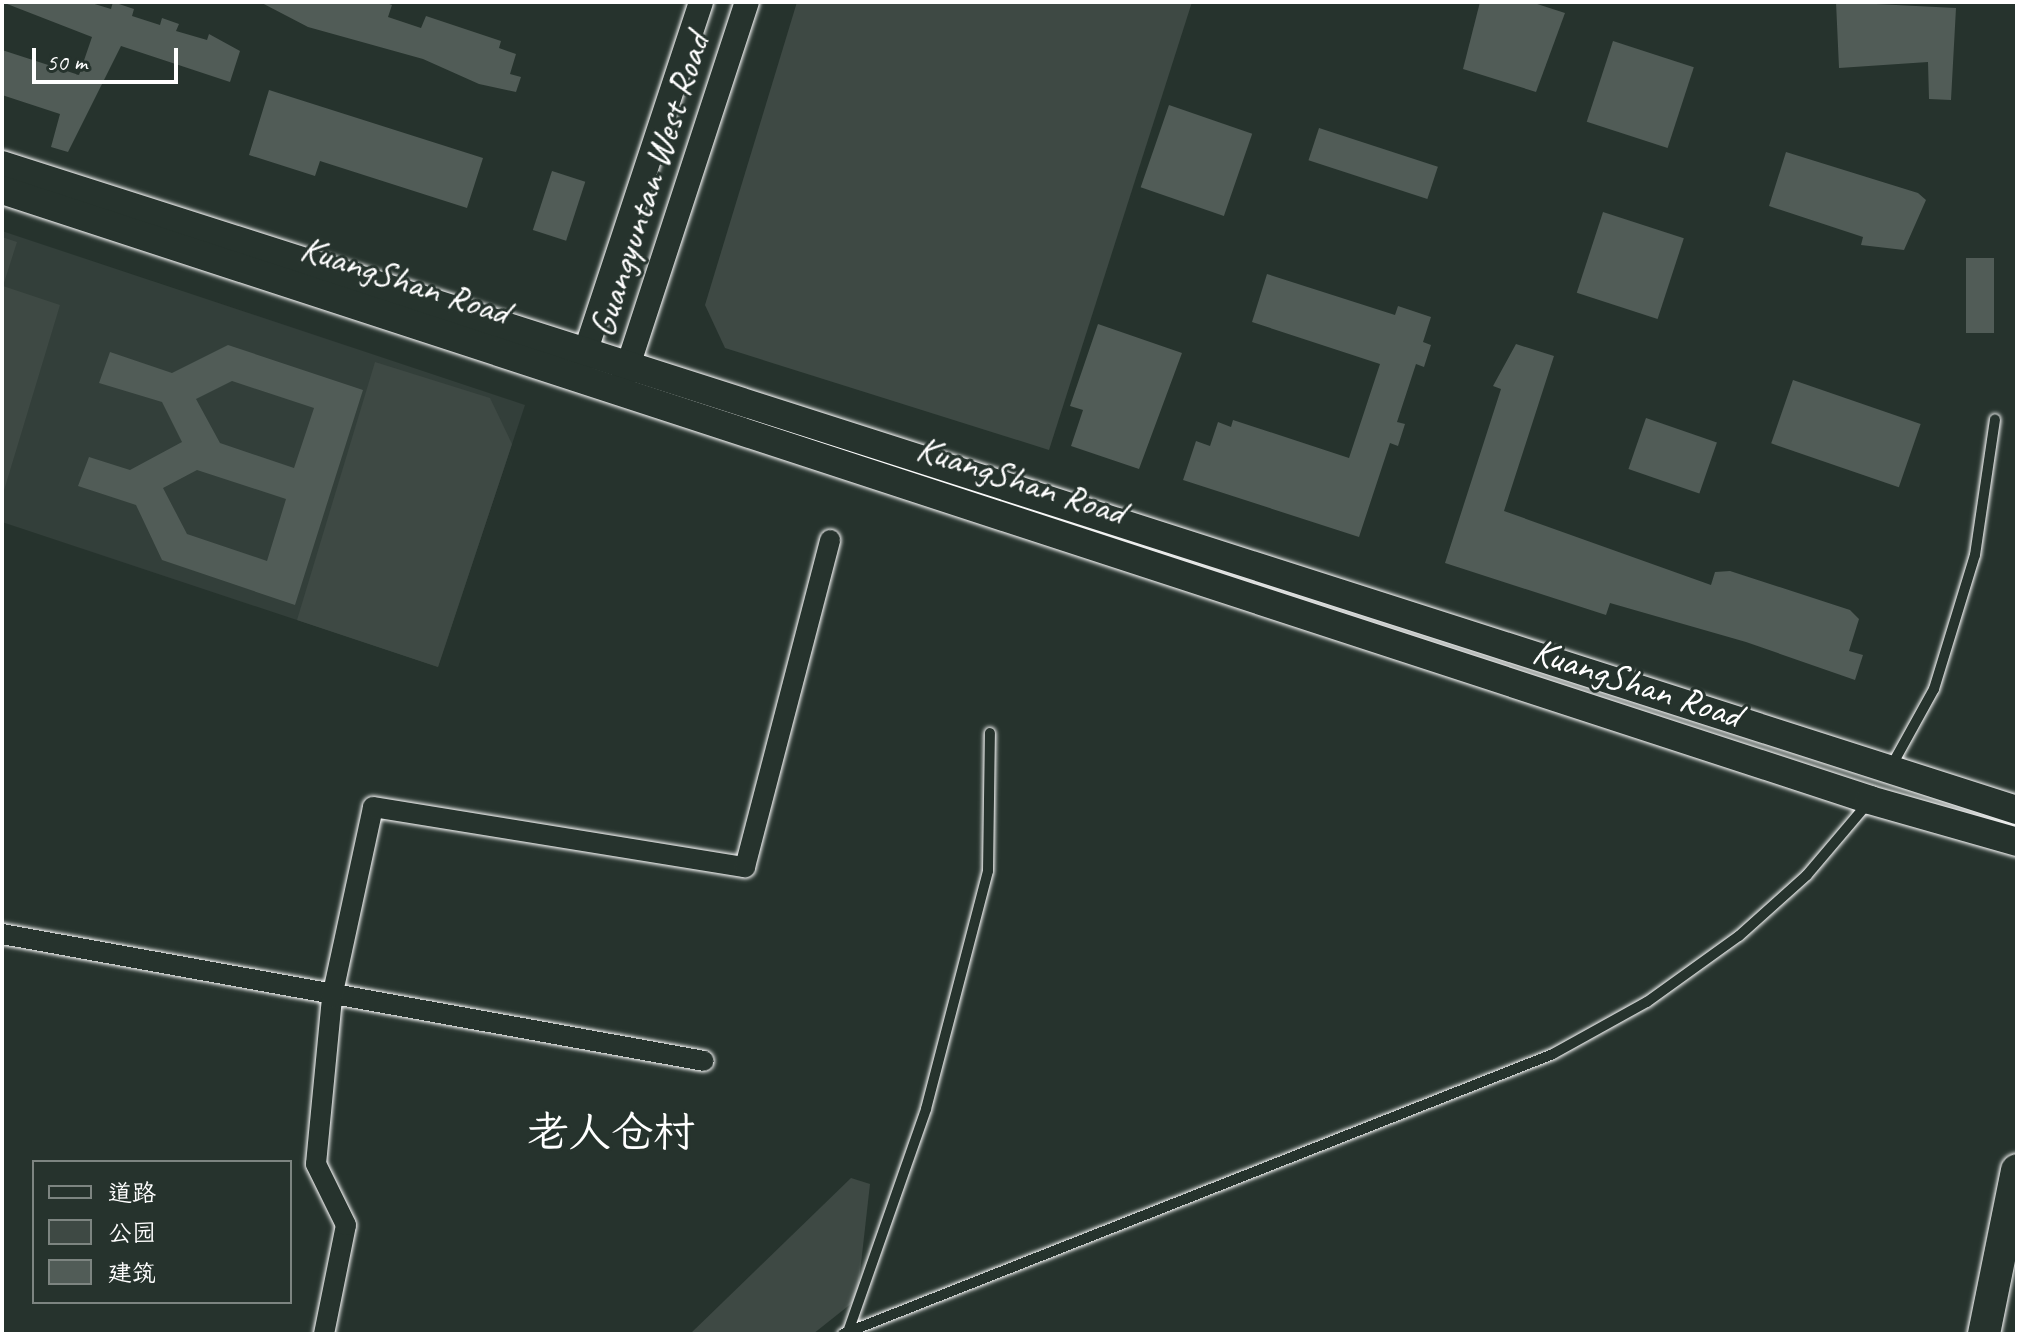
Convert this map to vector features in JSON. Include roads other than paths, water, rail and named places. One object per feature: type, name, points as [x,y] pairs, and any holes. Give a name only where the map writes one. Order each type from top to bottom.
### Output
[{"type":"main road","name":"KuangShan Road","points":[[2,165],[1870,800],[2017,842]]},
{"type":"main road","name":"KuangShan Road","points":[[2,190],[581,364]]},
{"type":"main road","name":"KuangShan Road","points":[[624,378],[1892,765],[2017,810]]},
{"type":"main road","points":[[1964,789],[2017,799]]},
{"type":"main road","points":[[1937,820],[2017,858]]},
{"type":"main road","points":[[1984,1334],[2017,1170]]},
{"type":"street","name":"Guangyuntan West Road","points":[[581,364],[701,2]]},
{"type":"street","name":"Guangyuntan West Road","points":[[624,378],[747,2]]},
{"type":"street","points":[[324,1334],[346,1225],[316,1164],[332,997],[373,807],[745,867],[830,540]]},
{"type":"street","points":[[2,934],[332,997],[704,1061]]},
{"type":"lane","points":[[1892,765],[1934,689],[1970,570],[1995,419]]},
{"type":"lane","points":[[846,1333],[926,1109],[988,871],[990,733]]},
{"type":"lane","points":[[846,1333],[1553,1054],[1647,1002],[1739,936],[1807,875],[1870,800]]},
{"type":"district","name":"老人仓村","points":[[611,1133]]}]
